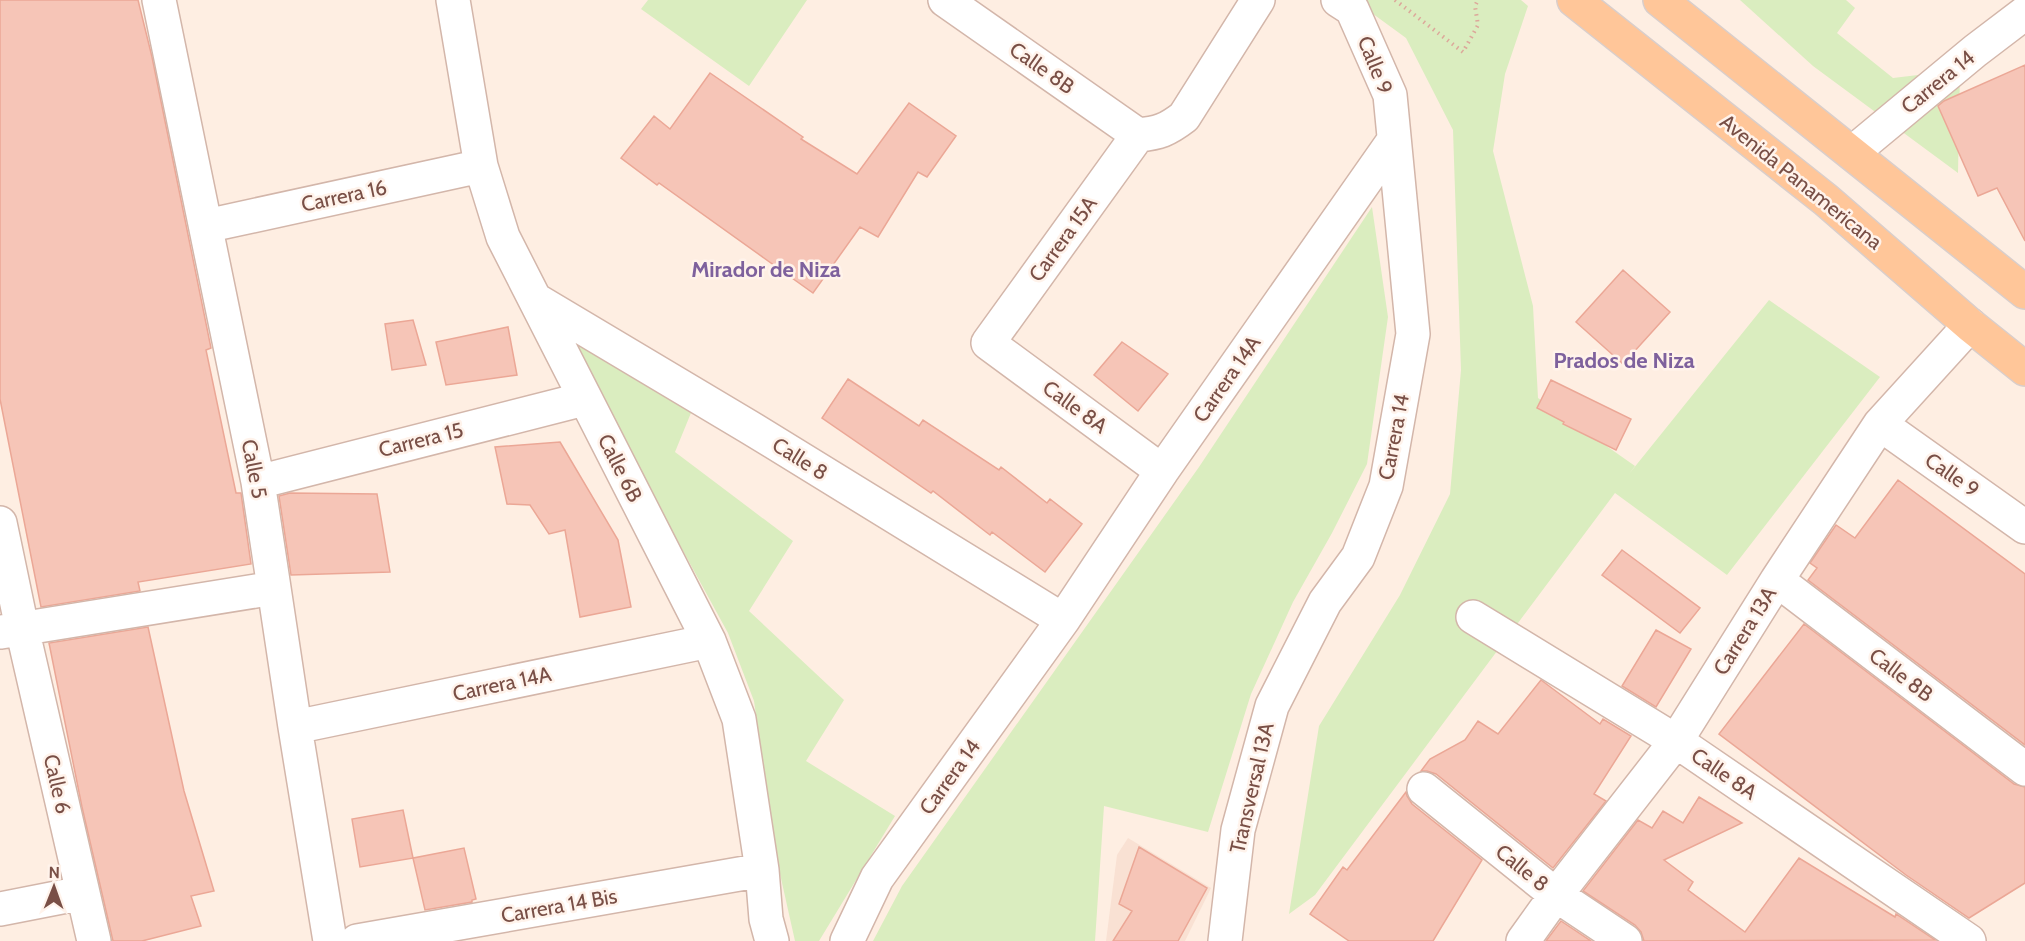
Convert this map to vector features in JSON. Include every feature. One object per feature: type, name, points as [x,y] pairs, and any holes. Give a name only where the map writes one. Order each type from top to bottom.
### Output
[{"type":"main road","name":"Avenida Panamericana","points":[[1574,0],[1826,200],[1970,325],[2025,369]]},
{"type":"main road","points":[[1660,0],[2025,292]]},
{"type":"street","name":"Calle 5","points":[[159,0],[258,482],[330,941]]},
{"type":"street","name":"Calle 6B","points":[[453,0],[481,166],[503,237],[709,641],[739,719],[762,870],[766,919],[772,941]]},
{"type":"street","name":"Calle 8B","points":[[945,0],[1138,135]]},
{"type":"street","points":[[1138,135],[1169,129],[1184,117],[1258,0]]},
{"type":"street","name":"Calle 9","points":[[1338,0],[1352,9],[1390,95],[1394,140]]},
{"type":"street","name":"Carrera 14","points":[[1852,153],[1975,51],[2025,14]]},
{"type":"street","name":"Carrera 15A","points":[[988,343],[1138,135]]},
{"type":"street","name":"Carrera 14A","points":[[1064,620],[1162,471],[1394,140]]},
{"type":"street","name":"Carrera 14","points":[[1272,706],[1325,602],[1358,557],[1386,486],[1413,334],[1394,140]]},
{"type":"street","name":"Carrera 16","points":[[206,226],[481,166]]},
{"type":"street","name":"Calle 8","points":[[536,300],[759,433],[1064,620]]},
{"type":"street","name":"Carrera 13A","points":[[1523,941],[1676,741],[1777,580],[1880,424],[1970,325]]},
{"type":"street","name":"Calle 8A","points":[[988,343],[1162,471]]},
{"type":"street","name":"Carrera 15","points":[[258,482],[584,399]]},
{"type":"street","name":"Calle 9","points":[[1880,424],[2025,527]]},
{"type":"street","name":"Calle 6","points":[[0,523],[11,630],[94,941]]},
{"type":"street","name":"Calle 8B","points":[[1777,580],[2025,770]]},
{"type":"street","points":[[11,630],[274,588]]},
{"type":"street","name":"Calle 8A","points":[[1473,617],[1676,741],[1969,941]]},
{"type":"street","name":"Carrera 14","points":[[847,941],[877,878],[1064,620]]},
{"type":"street","name":"Carrera 14A","points":[[295,727],[709,641]]},
{"type":"street","name":"Transversal 13A","points":[[1225,941],[1238,830],[1272,706]]},
{"type":"street","name":"Calle 8","points":[[1424,789],[1556,895],[1625,941]]},
{"type":"street","name":"Carrera 14 Bis","points":[[357,941],[762,870]]},
{"type":"street","points":[[0,909],[82,893]]},
{"type":"path","points":[[1395,0],[1462,52],[1478,26],[1475,6],[1478,0]]},
{"type":"shaded area","points":[[1128,838],[1211,888],[1185,941],[1106,941],[1117,855]]},
{"type":"green space","points":[[648,0],[807,0],[749,86],[641,9]]},
{"type":"green space","points":[[1354,0],[1521,0],[1528,6],[1505,74],[1493,151],[1533,306],[1538,398],[1635,466],[1629,474],[1769,300],[1880,377],[1727,575],[1615,493],[1315,895],[1289,914],[1319,726],[1400,595],[1450,494],[1461,370],[1453,130],[1406,38]]},
{"type":"green space","points":[[1740,0],[1846,0],[1855,8],[1837,33],[1893,78],[1960,70],[1958,173],[1813,66]]},
{"type":"green space","points":[[1372,207],[1388,317],[1367,464],[1293,602],[1251,694],[1208,832],[1104,806],[1095,941],[873,941],[902,886],[1199,467]]},
{"type":"green space","points":[[567,329],[693,408],[675,452],[793,541],[749,611],[844,700],[806,761],[895,816],[819,941],[795,941],[776,856],[754,701],[728,633],[607,412]]},
{"type":"building","points":[[0,0],[138,0],[152,57],[211,348],[206,350],[236,493],[241,493],[251,564],[138,582],[140,591],[41,607],[0,399]]},
{"type":"building","points":[[2025,65],[2025,241],[1997,188],[1978,196],[1938,106],[1944,101]]},
{"type":"building","points":[[710,73],[803,137],[801,139],[857,174],[909,103],[956,136],[927,177],[918,172],[878,237],[860,227],[813,293],[621,158],[654,116],[670,129]]},
{"type":"building","points":[[1623,270],[1670,312],[1623,364],[1576,322]]},
{"type":"building","points":[[413,320],[426,365],[392,370],[385,324]]},
{"type":"building","points":[[508,327],[517,375],[446,385],[436,342]]},
{"type":"building","points":[[1122,342],[1168,374],[1138,411],[1094,375]]},
{"type":"building","points":[[848,379],[919,426],[923,420],[999,470],[1001,467],[1047,503],[1050,499],[1082,524],[1045,572],[992,532],[990,535],[933,491],[931,493],[822,418]]},
{"type":"building","points":[[1551,380],[1631,419],[1616,450],[1563,424],[1564,422],[1537,408]]},
{"type":"building","points":[[560,442],[618,540],[631,607],[580,617],[565,530],[549,534],[530,505],[507,504],[495,447]]},
{"type":"building","points":[[1898,480],[2025,574],[2025,745],[1808,580],[1817,568],[1810,563],[1836,525],[1855,538]]},
{"type":"building","points":[[290,493],[377,494],[390,572],[291,575],[279,496]]},
{"type":"building","points":[[1622,550],[1700,608],[1680,633],[1602,575]]},
{"type":"building","points":[[1804,624],[2014,784],[2025,787],[2025,883],[1969,918],[1906,875],[1719,734]]},
{"type":"building","points":[[148,627],[184,791],[214,891],[191,896],[201,926],[142,941],[113,941],[82,807],[49,643]]},
{"type":"building","points":[[1656,630],[1691,649],[1656,707],[1622,686]]},
{"type":"building","points":[[1541,680],[1600,724],[1603,719],[1631,736],[1594,794],[1606,801],[1553,868],[1436,774],[1421,771],[1430,759],[1465,740],[1478,721],[1498,734]]},
{"type":"building","points":[[1406,792],[1412,804],[1482,860],[1433,941],[1349,941],[1310,914],[1343,867],[1347,870]]},
{"type":"building","points":[[1699,797],[1742,823],[1664,860],[1693,882],[1688,890],[1745,932],[1799,858],[1895,917],[1896,914],[1935,940],[1644,941],[1635,925],[1583,891],[1638,820],[1652,828],[1663,811],[1683,823]]},
{"type":"building","points":[[403,810],[413,858],[360,867],[352,819]]},
{"type":"building","points":[[1139,847],[1207,888],[1178,941],[1113,941],[1132,911],[1119,904]]},
{"type":"building","points":[[464,848],[476,899],[472,902],[425,910],[413,858]]},
{"type":"building","points":[[1561,921],[1591,941],[1546,941]]},
{"type":"district","name":"Mirador de Niza","points":[[766,269]]},
{"type":"district","name":"Prados de Niza","points":[[1624,360]]}]
